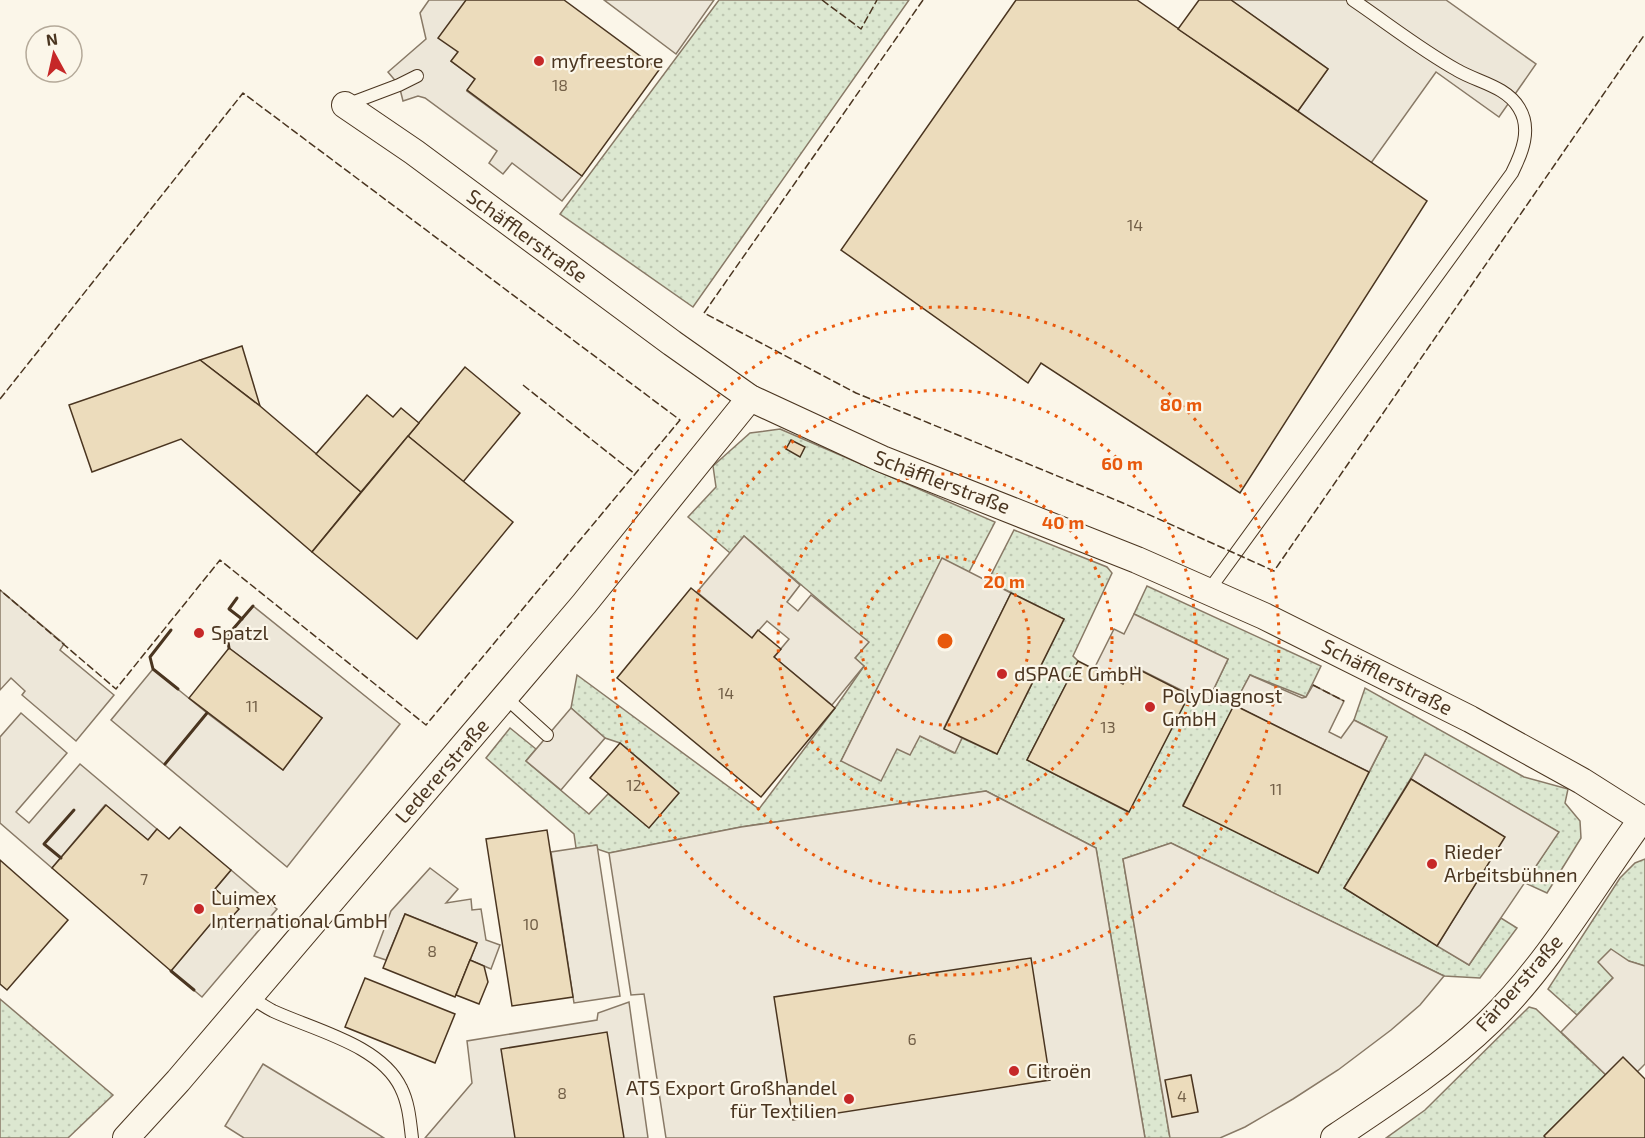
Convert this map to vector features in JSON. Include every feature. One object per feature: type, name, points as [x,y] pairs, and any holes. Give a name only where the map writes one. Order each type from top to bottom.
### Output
[{"type":"street","name":"Schäfflerstraße","points":[[345,105],[414,152],[750,398],[882,459],[1012,509],[1209,590],[1350,657],[1470,719],[1582,781],[1644,820]]},
{"type":"street","name":"Ledererstraße","points":[[134,1135],[584,604],[750,398]]},
{"type":"street","name":"Färberstraße","points":[[1334,1138],[1425,1074],[1491,1020],[1524,984],[1566,930],[1603,873],[1644,820]]},
{"type":"lane","points":[[1209,590],[1512,173],[1520,158],[1525,139],[1525,123],[1519,106],[1511,99],[1493,85],[1458,71],[1353,0]]},
{"type":"lane","points":[[345,105],[417,76]]},
{"type":"lane","points":[[505,697],[547,735]]},
{"type":"lane","points":[[250,997],[272,1011],[358,1048],[387,1067],[401,1088],[408,1110],[412,1138]]},
{"type":"green space","points":[[719,0],[909,0],[693,307],[560,214]]},
{"type":"green space","points":[[780,429],[995,522],[969,572],[942,559],[841,761],[897,749],[920,736],[954,753],[962,738],[997,754],[1064,619],[988,581],[1014,530],[1107,567],[1112,573],[1073,656],[1078,661],[1027,760],[1128,812],[1189,695],[1207,703],[1228,659],[1134,614],[1147,586],[1321,666],[1306,697],[1250,675],[1183,805],[1318,873],[1387,737],[1354,720],[1365,688],[1524,777],[1568,789],[1565,803],[1580,821],[1581,838],[1547,893],[1525,883],[1558,832],[1425,755],[1344,888],[1469,965],[1501,918],[1517,928],[1480,978],[1444,976],[1171,843],[1123,859],[1170,1138],[1145,1138],[1096,848],[986,791],[741,827],[609,853],[597,849],[596,845],[576,848],[574,834],[486,758],[510,728],[536,749],[526,761],[589,814],[608,794],[649,827],[678,792],[620,743],[605,738],[571,708],[577,675],[759,809],[864,666],[855,658],[868,642],[744,536],[730,553],[688,517],[716,487],[713,466],[750,433]]},
{"type":"green space","points":[[1645,859],[1645,966],[1629,961],[1577,1015],[1548,989],[1620,878],[1635,863]]},
{"type":"green space","points":[[0,999],[113,1095],[68,1138],[0,1138]]},
{"type":"green space","points":[[1529,1007],[1536,1009],[1606,1075],[1545,1135],[1546,1138],[1386,1138],[1425,1110]]},
{"type":"shaded area","points":[[429,0],[466,0],[458,52],[451,61],[475,79],[467,91],[582,176],[562,201],[512,163],[503,174],[489,163],[497,151],[425,98],[418,96],[403,101],[399,85],[388,72],[426,39],[420,13]]},
{"type":"shaded area","points":[[604,0],[714,0],[676,54]]},
{"type":"shaded area","points":[[1231,0],[1446,0],[1536,64],[1499,117],[1436,72],[1371,163],[1298,111],[1328,69]]},
{"type":"shaded area","points":[[744,536],[800,585],[787,602],[798,611],[811,595],[869,642],[855,658],[864,666],[832,705],[774,657],[789,639],[767,621],[752,638],[697,592]]},
{"type":"shaded area","points":[[942,558],[1011,593],[944,728],[962,738],[955,753],[920,736],[910,755],[897,749],[881,781],[841,761]]},
{"type":"shaded area","points":[[0,590],[64,644],[60,650],[114,695],[76,741],[22,695],[25,691],[11,678],[0,690]]},
{"type":"shaded area","points":[[253,606],[400,724],[287,867],[111,720],[153,669],[283,770],[322,718],[229,648],[227,636]]},
{"type":"shaded area","points":[[1134,614],[1228,659],[1207,703],[1133,666],[1123,684],[1094,669],[1114,629],[1124,634]]},
{"type":"shaded area","points":[[1250,675],[1302,698],[1306,697],[1313,685],[1344,701],[1329,732],[1341,738],[1354,720],[1387,737],[1369,772],[1234,705]]},
{"type":"shaded area","points":[[571,708],[605,738],[561,790],[526,761]]},
{"type":"shaded area","points":[[21,713],[67,753],[16,812],[29,823],[80,764],[157,829],[148,840],[105,805],[52,868],[0,823],[0,737]]},
{"type":"shaded area","points":[[1425,754],[1559,832],[1469,965],[1437,946],[1504,837],[1411,779]]},
{"type":"shaded area","points":[[986,791],[1096,848],[1145,1138],[666,1138],[644,994],[631,995],[609,853],[741,827]]},
{"type":"shaded area","points":[[1171,843],[1444,976],[1420,1005],[1391,1030],[1338,1070],[1293,1099],[1245,1127],[1220,1138],[1170,1138],[1123,859]]},
{"type":"shaded area","points":[[597,845],[620,996],[574,1003],[551,852]]},
{"type":"shaded area","points":[[430,868],[458,889],[446,903],[471,899],[472,910],[481,909],[486,940],[500,945],[491,969],[470,960],[477,943],[405,914],[386,960],[374,956],[391,911]]},
{"type":"shaded area","points":[[231,870],[277,909],[202,997],[171,971],[213,921],[221,929],[238,909],[215,889]]},
{"type":"shaded area","points":[[1611,949],[1629,961],[1645,966],[1645,1064],[1637,1072],[1606,1075],[1561,1032],[1613,978],[1598,962]]},
{"type":"shaded area","points":[[629,1002],[648,1138],[425,1138],[472,1083],[467,1041],[597,1020],[598,1013]]},
{"type":"shaded area","points":[[263,1064],[384,1138],[244,1138],[225,1126]]},
{"type":"building","points":[[466,0],[564,0],[659,70],[582,176],[467,90],[475,79],[451,61],[458,52],[438,38]]},
{"type":"building","points":[[1016,0],[1137,0],[1427,201],[1240,493],[1041,363],[1028,383],[841,250]]},
{"type":"building","points":[[1199,0],[1231,0],[1328,69],[1298,111],[1178,29]]},
{"type":"building","points":[[242,346],[260,406],[200,360]]},
{"type":"building","points":[[200,360],[260,406],[361,492],[312,552],[181,439],[92,472],[69,405]]},
{"type":"building","points":[[465,367],[520,413],[463,482],[408,436]]},
{"type":"building","points":[[367,395],[393,417],[401,408],[419,423],[361,492],[316,454]]},
{"type":"building","points":[[408,436],[513,522],[417,639],[312,552]]},
{"type":"building","points":[[791,440],[805,447],[800,457],[786,449]]},
{"type":"building","points":[[691,588],[752,638],[758,630],[781,649],[774,657],[835,708],[761,797],[617,678]]},
{"type":"building","points":[[1011,593],[1064,619],[997,754],[944,729]]},
{"type":"building","points":[[229,648],[322,718],[283,770],[189,698]]},
{"type":"building","points":[[1078,661],[1123,684],[1132,666],[1189,695],[1129,812],[1027,760]]},
{"type":"building","points":[[1234,705],[1369,772],[1318,873],[1183,806]]},
{"type":"building","points":[[620,743],[679,793],[649,828],[590,778]]},
{"type":"building","points":[[1411,779],[1505,837],[1437,946],[1344,888]]},
{"type":"building","points":[[106,805],[148,840],[157,829],[169,839],[180,827],[231,870],[215,889],[239,909],[221,929],[213,921],[171,971],[52,868]]},
{"type":"building","points":[[547,830],[573,997],[512,1006],[486,839]]},
{"type":"building","points":[[0,860],[68,920],[7,990],[0,984]]},
{"type":"building","points":[[405,914],[477,943],[455,997],[383,968]]},
{"type":"building","points":[[1031,958],[1050,1080],[793,1120],[774,997]]},
{"type":"building","points":[[470,960],[484,966],[488,982],[479,1004],[456,995]]},
{"type":"building","points":[[365,978],[455,1014],[435,1063],[345,1027]]},
{"type":"building","points":[[607,1032],[624,1138],[515,1138],[501,1049]]},
{"type":"building","points":[[1623,1057],[1645,1079],[1645,1138],[1546,1138],[1544,1136]]},
{"type":"building","points":[[1191,1075],[1198,1112],[1172,1117],[1165,1080]]},
{"type":"fence","points":[[822,0],[861,29],[877,0]]},
{"type":"fence","points":[[923,0],[704,313],[856,393],[1123,503],[1274,571],[1645,34]]},
{"type":"fence","points":[[0,399],[243,93],[680,420],[426,725],[220,560],[116,689],[0,590]]},
{"type":"fence","points":[[523,385],[635,474]]},
{"type":"fence","points":[[1313,685],[1344,701]]},
{"type":"wall","points":[[237,598],[229,609],[242,619]]},
{"type":"wall","points":[[229,648],[227,636],[253,606]]},
{"type":"wall","points":[[171,630],[150,657],[153,669],[178,689]]},
{"type":"wall","points":[[165,764],[207,713]]},
{"type":"wall","points":[[61,858],[44,844],[74,810]]},
{"type":"wall","points":[[171,971],[194,990]]},
{"type":"place","name":"myfreestore","points":[[539,61]]},
{"type":"place","name":"Spatzl","points":[[199,633]]},
{"type":"place","name":"dSPACE GmbH","points":[[1002,674]]},
{"type":"place","name":"PolyDiagnost GmbH","points":[[1150,707]]},
{"type":"place","name":"Rieder Arbeitsbühnen","points":[[1432,864]]},
{"type":"place","name":"Luimex International GmbH","points":[[199,909]]},
{"type":"place","name":"Citroën","points":[[1014,1071]]},
{"type":"place","name":"ATS Export Großhandel für Textilien","points":[[849,1099]]}]
